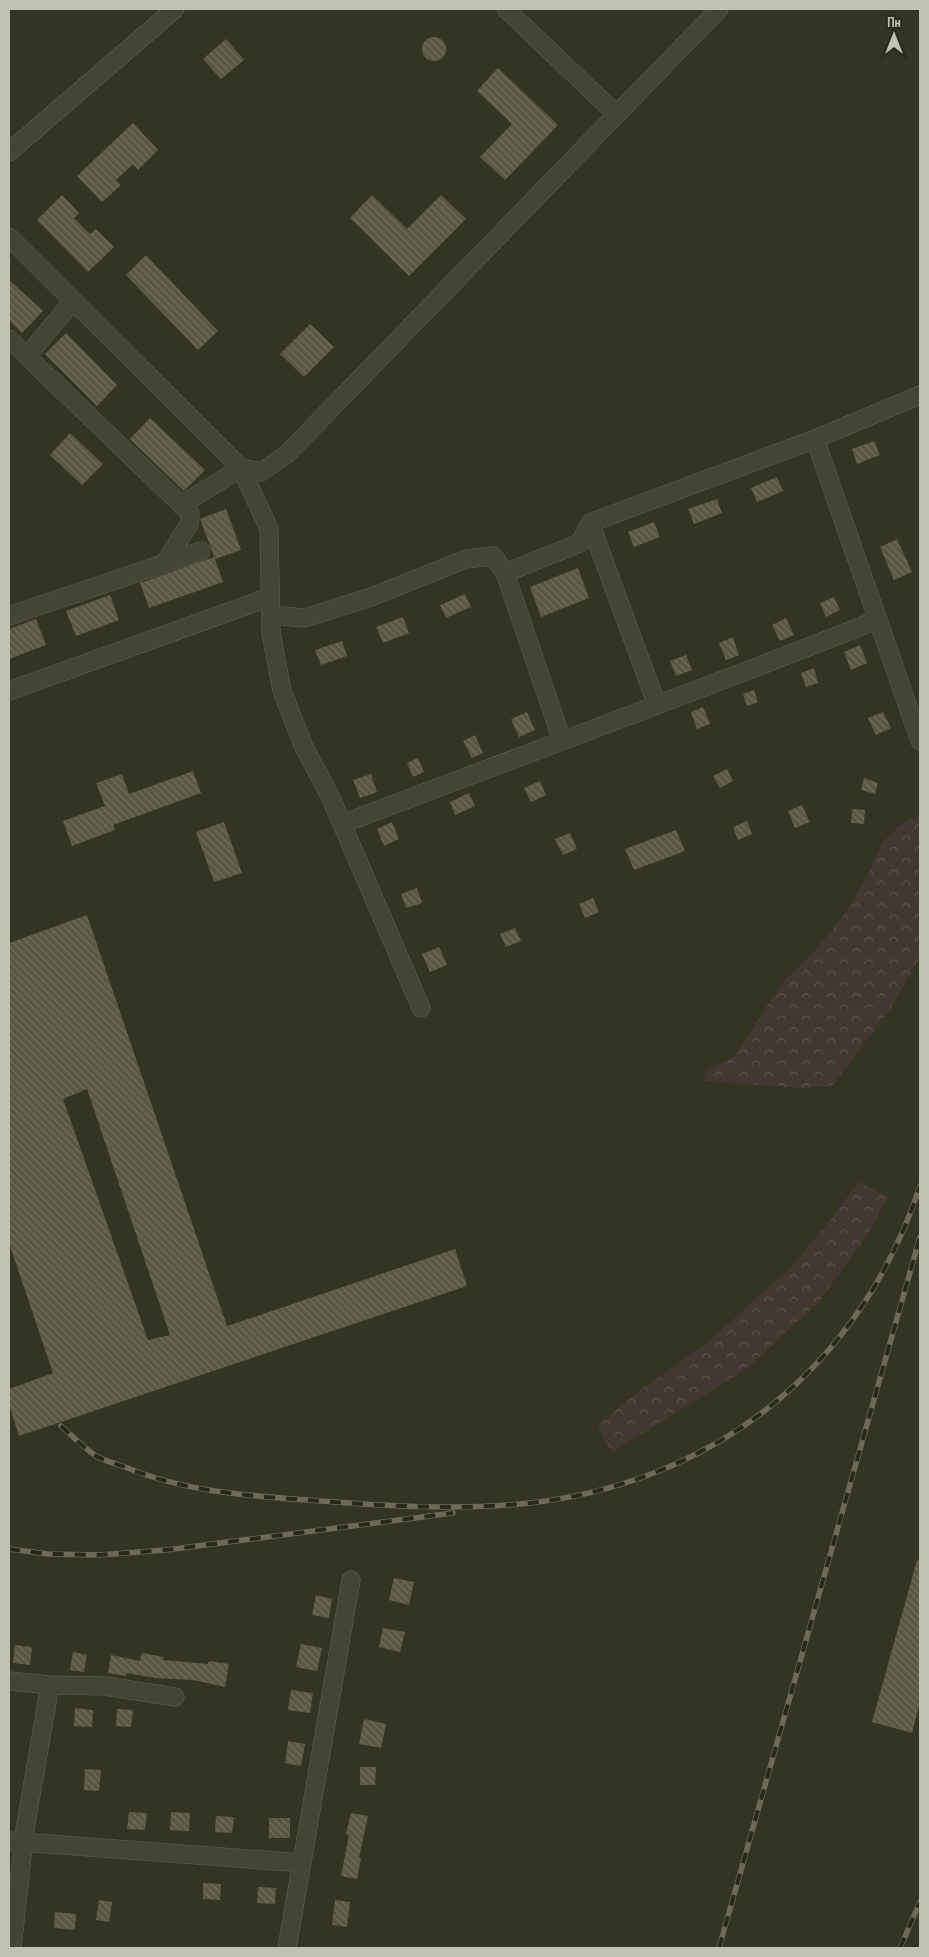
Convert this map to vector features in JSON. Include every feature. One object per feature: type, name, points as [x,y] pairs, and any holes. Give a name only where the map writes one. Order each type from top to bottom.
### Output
[{"type":"street","points":[[9,152],[175,9]]},
{"type":"street","points":[[506,9],[616,114]]},
{"type":"street","points":[[181,505],[241,468],[261,472],[286,455],[719,9]]},
{"type":"street","points":[[9,237],[241,468],[268,530],[271,633],[282,691],[304,747],[330,796],[421,1008]]},
{"type":"street","points":[[28,356],[73,301]]},
{"type":"street","points":[[9,339],[190,513],[189,524],[165,563]]},
{"type":"street","points":[[505,574],[580,542],[590,523],[814,439],[920,395]]},
{"type":"street","points":[[814,439],[920,741]]},
{"type":"street","points":[[590,523],[657,706]]},
{"type":"street","points":[[9,616],[200,551]]},
{"type":"street","points":[[271,615],[305,618],[371,597],[466,559],[493,556],[505,574],[562,740]]},
{"type":"street","points":[[9,691],[270,597]]},
{"type":"street","points":[[342,824],[657,706],[877,620]]},
{"type":"street","points":[[287,1948],[351,1580]]},
{"type":"street","points":[[9,1681],[50,1685],[105,1686],[175,1696]]},
{"type":"street","points":[[12,1948],[16,1841],[50,1685]]},
{"type":"street","points":[[16,1841],[302,1863]]},
{"type":"green space","points":[[920,815],[920,957],[890,1009],[832,1086],[800,1088],[704,1081],[706,1069],[734,1057],[782,983],[814,952],[844,915],[863,884],[882,843],[902,823]]},
{"type":"green space","points":[[859,1182],[888,1197],[870,1231],[818,1303],[745,1370],[612,1452],[597,1426],[639,1391],[705,1345],[791,1267]]},
{"type":"building","points":[[434,37],[443,40],[446,49],[443,58],[434,61],[425,58],[422,49],[425,40]]},
{"type":"building","points":[[226,39],[244,60],[221,79],[203,59]]},
{"type":"building","points":[[498,68],[558,125],[505,180],[480,157],[512,124],[477,91]]},
{"type":"building","points":[[133,123],[158,150],[138,170],[133,164],[116,180],[121,185],[102,202],[77,176]]},
{"type":"building","points":[[62,195],[79,213],[74,218],[90,234],[96,229],[114,247],[88,272],[37,220]]},
{"type":"building","points":[[372,195],[407,229],[441,195],[466,219],[409,276],[350,218]]},
{"type":"building","points":[[146,255],[218,331],[198,350],[126,275]]},
{"type":"building","points":[[9,280],[43,311],[22,333],[9,320]]},
{"type":"building","points":[[310,324],[334,347],[304,377],[280,354]]},
{"type":"building","points":[[66,333],[117,385],[97,406],[45,354]]},
{"type":"building","points":[[150,418],[205,470],[184,491],[130,439]]},
{"type":"building","points":[[70,433],[103,464],[82,485],[50,455]]},
{"type":"building","points":[[874,441],[880,455],[857,464],[852,449]]},
{"type":"building","points":[[777,477],[783,491],[757,502],[751,488]]},
{"type":"building","points":[[717,499],[722,513],[694,524],[688,509]]},
{"type":"building","points":[[226,509],[241,550],[215,559],[200,519]]},
{"type":"building","points":[[654,522],[660,537],[634,547],[628,532]]},
{"type":"building","points":[[897,539],[912,572],[894,580],[880,547]]},
{"type":"building","points":[[214,557],[223,582],[149,608],[140,583]]},
{"type":"building","points":[[578,568],[589,598],[541,617],[530,587]]},
{"type":"building","points":[[465,594],[471,607],[446,618],[440,605]]},
{"type":"building","points":[[110,595],[119,620],[76,636],[66,611]]},
{"type":"building","points":[[834,597],[840,610],[826,617],[820,603]]},
{"type":"building","points":[[403,617],[409,633],[383,643],[376,627]]},
{"type":"building","points":[[786,618],[794,635],[780,641],[772,625]]},
{"type":"building","points":[[36,619],[46,645],[9,659],[9,629]]},
{"type":"building","points":[[733,637],[739,655],[726,660],[719,643]]},
{"type":"building","points":[[342,641],[347,656],[321,665],[315,650]]},
{"type":"building","points":[[860,645],[867,663],[851,670],[844,652]]},
{"type":"building","points":[[686,655],[692,670],[676,676],[670,661]]},
{"type":"building","points":[[814,668],[818,683],[806,687],[801,673]]},
{"type":"building","points":[[754,690],[758,702],[747,706],[743,694]]},
{"type":"building","points":[[703,707],[710,724],[697,729],[691,712]]},
{"type":"building","points":[[527,712],[535,730],[519,737],[511,719]]},
{"type":"building","points":[[883,712],[891,728],[876,735],[868,718]]},
{"type":"building","points":[[475,735],[483,753],[472,758],[463,741]]},
{"type":"building","points":[[418,758],[424,772],[413,777],[407,763]]},
{"type":"building","points":[[727,769],[733,781],[720,788],[713,776]]},
{"type":"building","points":[[193,771],[201,793],[113,825],[115,830],[72,846],[63,821],[105,806],[96,783],[122,774],[129,794]]},
{"type":"building","points":[[371,774],[377,792],[360,798],[353,780]]},
{"type":"building","points":[[864,778],[878,783],[875,794],[861,790]]},
{"type":"building","points":[[540,781],[546,795],[531,802],[524,788]]},
{"type":"building","points":[[469,793],[475,806],[455,815],[450,802]]},
{"type":"building","points":[[802,805],[810,822],[795,828],[788,811]]},
{"type":"building","points":[[852,809],[865,810],[864,824],[851,823]]},
{"type":"building","points":[[747,821],[752,834],[738,840],[733,827]]},
{"type":"building","points":[[224,822],[242,873],[214,882],[196,832]]},
{"type":"building","points":[[392,822],[399,839],[384,846],[377,829]]},
{"type":"building","points":[[676,830],[685,851],[634,870],[625,849]]},
{"type":"building","points":[[570,833],[577,849],[563,855],[555,839]]},
{"type":"building","points":[[417,888],[422,903],[406,908],[401,894]]},
{"type":"building","points":[[593,898],[599,912],[585,918],[579,904]]},
{"type":"building","points":[[87,915],[227,1326],[455,1249],[467,1286],[19,1436],[9,1405],[9,1389],[53,1373],[9,1243],[9,943]],"holes":[[[87,1089],[170,1335],[148,1340],[63,1099]]]},
{"type":"building","points":[[515,928],[521,941],[506,947],[500,934]]},
{"type":"building","points":[[439,947],[447,965],[430,972],[422,954]]},
{"type":"building","points":[[917,1560],[920,1561],[920,1702],[912,1733],[872,1722]]},
{"type":"building","points":[[394,1578],[414,1582],[409,1605],[389,1600]]},
{"type":"building","points":[[316,1595],[332,1599],[329,1618],[312,1615]]},
{"type":"building","points":[[383,1628],[405,1632],[400,1652],[379,1647]]},
{"type":"building","points":[[301,1644],[322,1648],[317,1671],[296,1667]]},
{"type":"building","points":[[15,1645],[32,1647],[30,1665],[13,1663]]},
{"type":"building","points":[[73,1652],[87,1655],[84,1672],[70,1670]]},
{"type":"building","points":[[142,1653],[164,1657],[163,1660],[208,1664],[209,1661],[229,1664],[225,1687],[193,1680],[155,1678],[127,1673],[126,1676],[108,1673],[111,1655],[140,1661]]},
{"type":"building","points":[[291,1690],[313,1693],[310,1713],[288,1710]]},
{"type":"building","points":[[75,1708],[93,1710],[92,1727],[74,1726]]},
{"type":"building","points":[[117,1709],[133,1710],[131,1727],[116,1726]]},
{"type":"building","points":[[364,1719],[386,1724],[381,1748],[359,1744]]},
{"type":"building","points":[[288,1741],[305,1744],[301,1766],[285,1763]]},
{"type":"building","points":[[360,1767],[376,1767],[375,1785],[360,1785]]},
{"type":"building","points":[[85,1769],[101,1770],[99,1791],[84,1790]]},
{"type":"building","points":[[129,1812],[147,1813],[145,1830],[127,1829]]},
{"type":"building","points":[[171,1812],[190,1813],[189,1831],[170,1830]]},
{"type":"building","points":[[351,1813],[368,1816],[359,1858],[361,1858],[357,1879],[341,1876],[349,1835],[346,1834]]},
{"type":"building","points":[[216,1816],[234,1817],[232,1833],[215,1832]]},
{"type":"building","points":[[269,1818],[290,1818],[290,1838],[269,1838]]},
{"type":"building","points":[[203,1883],[221,1884],[220,1900],[203,1899]]},
{"type":"building","points":[[258,1887],[276,1888],[275,1904],[257,1903]]},
{"type":"building","points":[[99,1900],[112,1902],[109,1922],[96,1920]]},
{"type":"building","points":[[335,1900],[350,1902],[347,1927],[332,1925]]},
{"type":"building","points":[[55,1912],[76,1914],[75,1930],[54,1928]]},
{"type":"railway","points":[[61,1426],[87,1449],[103,1459],[172,1483],[221,1492],[345,1503],[445,1507],[520,1504],[590,1493],[655,1472],[715,1444],[770,1407],[818,1362],[859,1310],[893,1251],[920,1186]]},
{"type":"railway","points":[[719,1948],[920,1237]]},
{"type":"railway","points":[[9,1549],[48,1554],[99,1555],[166,1550],[453,1513]]},
{"type":"railway","points":[[900,1948],[920,1902]]}]
